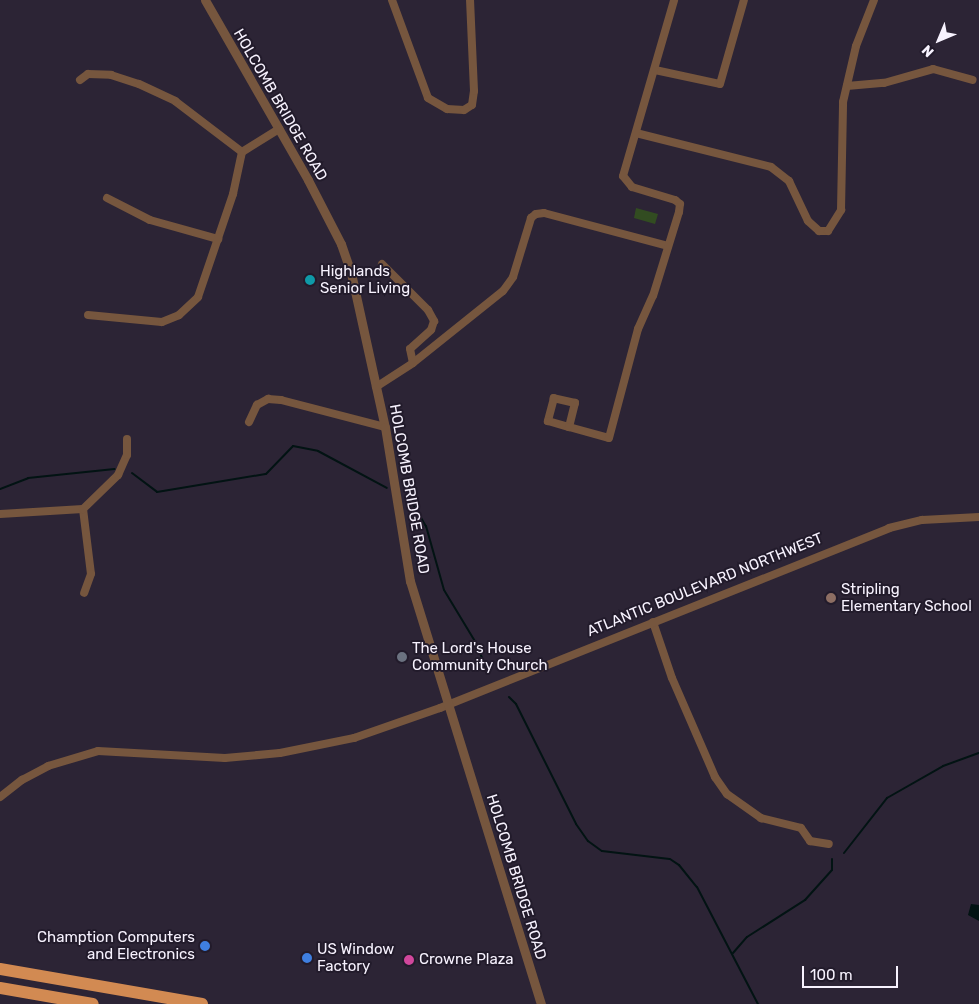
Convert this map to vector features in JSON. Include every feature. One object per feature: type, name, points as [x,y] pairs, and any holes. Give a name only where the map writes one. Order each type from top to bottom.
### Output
[{"type":"highway","points":[[0,969],[202,1004]]},
{"type":"highway","points":[[0,988],[93,1004]]},
{"type":"street","name":"HOLCOMB BRIDGE ROAD","points":[[205,0],[279,129],[344,252],[362,312],[385,427],[410,581],[541,1004]]},
{"type":"street","points":[[392,0],[430,100],[447,109],[467,109],[473,103],[470,0]]},
{"type":"street","points":[[569,427],[610,438],[638,329],[653,296],[680,204],[632,187],[623,176],[674,0]]},
{"type":"street","points":[[655,70],[720,84],[744,0]]},
{"type":"street","points":[[636,132],[771,167],[789,182],[808,221],[819,231],[828,231],[841,210],[841,118],[847,86],[856,46],[874,0]]},
{"type":"street","points":[[847,86],[884,83],[933,69],[973,80]]},
{"type":"street","points":[[80,80],[88,74],[104,75],[139,84],[174,101],[242,152]]},
{"type":"street","points":[[88,315],[162,322],[179,314],[198,296],[218,239],[242,152],[279,129]]},
{"type":"street","points":[[107,198],[150,220],[218,239]]},
{"type":"street","points":[[376,387],[413,363],[503,291],[513,277],[531,218],[536,214],[544,213],[668,246]]},
{"type":"street","points":[[382,264],[428,310],[434,321],[431,330],[410,349],[413,363]]},
{"type":"street","points":[[249,422],[257,405],[268,399],[280,400],[385,427]]},
{"type":"street","points":[[0,514],[83,508],[118,475],[127,455],[127,439]]},
{"type":"street","points":[[83,508],[91,574],[84,593]]},
{"type":"street","name":"ATLANTIC BOULEVARD NORTHWEST","points":[[0,797],[22,780],[48,766],[98,751],[225,758],[280,753],[354,738],[448,704],[889,528],[922,520],[979,517]]},
{"type":"street","points":[[653,622],[672,678],[715,777],[728,794],[761,818],[801,828],[810,841],[829,844]]},
{"type":"green space","points":[[636,208],[658,214],[655,224],[634,218]]},
{"type":"shaded area","points":[[971,904],[979,905],[979,921],[968,915]]},
{"type":"waterway","points":[[132,473],[157,492],[266,474],[293,446],[318,451],[387,488]]},
{"type":"waterway","points":[[0,489],[28,478],[115,469]]},
{"type":"waterway","points":[[409,497],[426,526],[444,590],[476,643],[488,672]]},
{"type":"waterway","points":[[509,697],[516,704],[576,824],[588,841],[602,851],[670,859],[679,865],[697,887],[758,1004]]},
{"type":"waterway","points":[[844,853],[887,798],[943,766],[979,753]]},
{"type":"waterway","points":[[733,953],[747,937],[805,900],[832,870],[832,859]]},
{"type":"place","name":"Highlands Senior Living","points":[[310,280]]},
{"type":"place","name":"Stripling Elementary School","points":[[831,598]]},
{"type":"place","name":"The Lord's House Community Church","points":[[402,657]]},
{"type":"place","name":"Chamption Computers and Electronics","points":[[205,946]]},
{"type":"place","name":"US Window Factory","points":[[307,958]]},
{"type":"place","name":"Crowne Plaza","points":[[409,960]]}]
